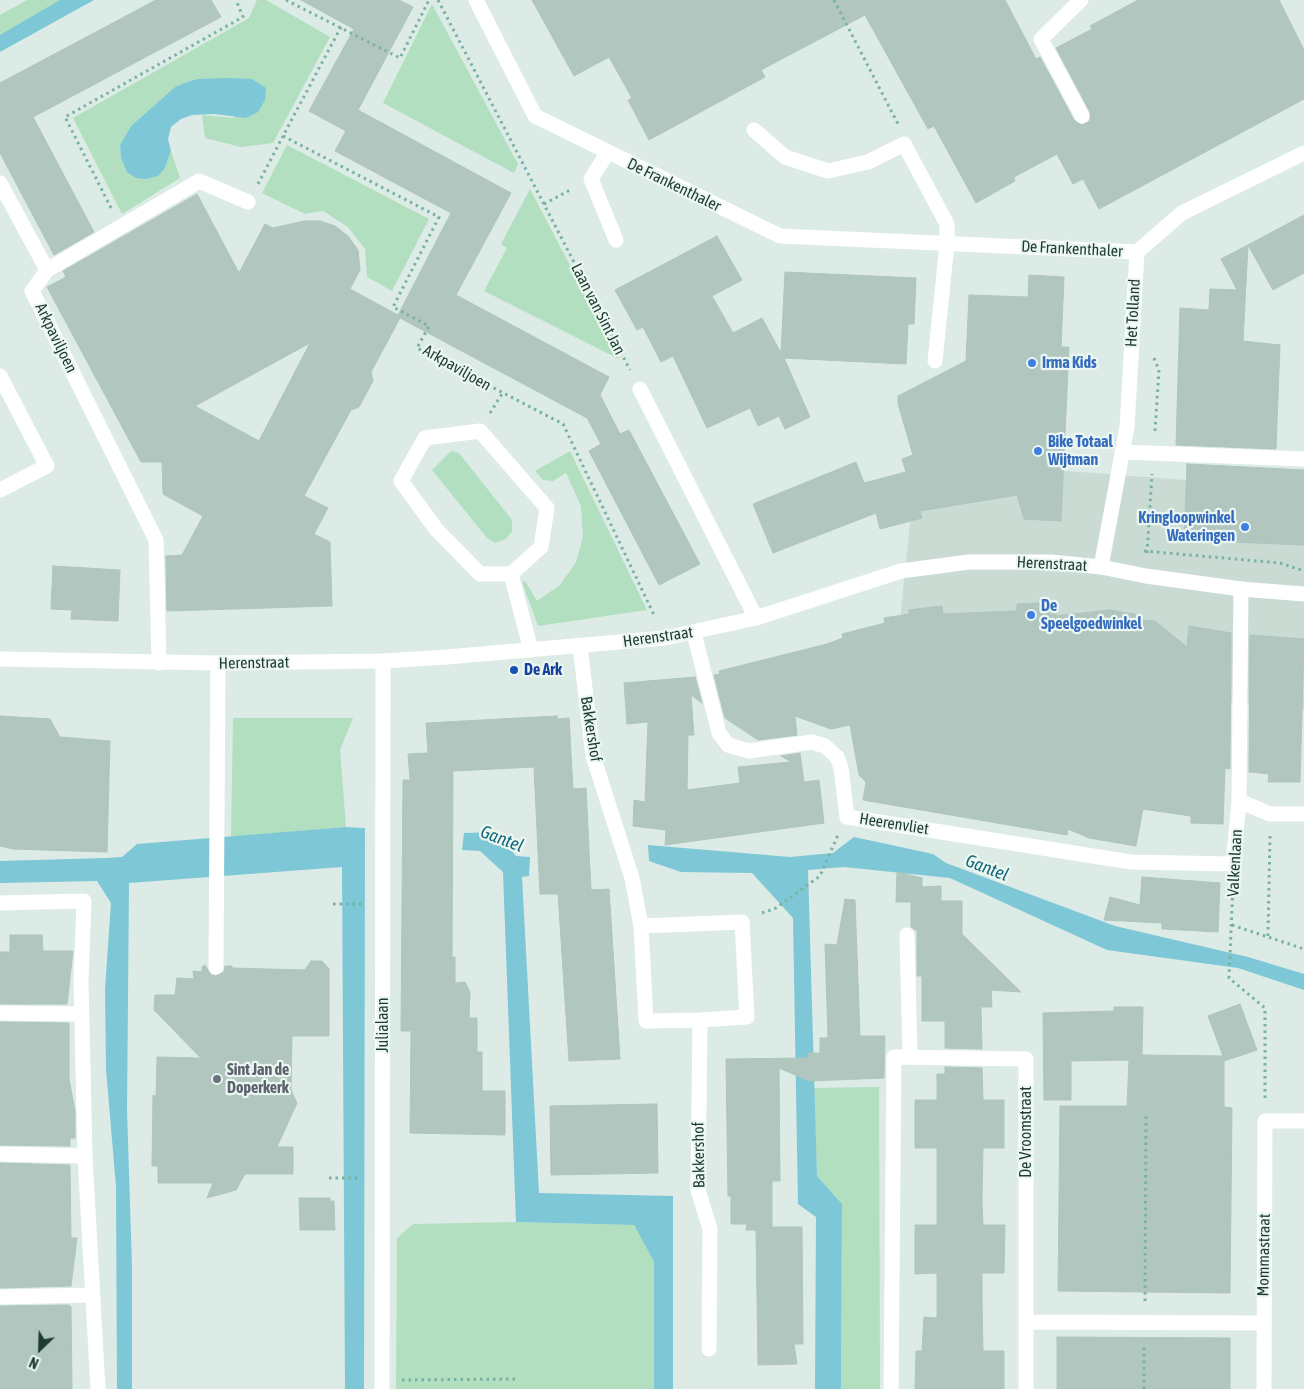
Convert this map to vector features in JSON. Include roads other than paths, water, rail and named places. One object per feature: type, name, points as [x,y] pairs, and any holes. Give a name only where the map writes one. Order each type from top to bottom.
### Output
[{"type":"street","name":"De Frankenthaler","points":[[476,0],[535,116],[780,236],[1137,252]]},
{"type":"street","points":[[1081,0],[1041,39],[1082,116]]},
{"type":"street","points":[[754,130],[785,156],[828,171],[868,162],[904,144],[947,224],[947,244],[935,361]]},
{"type":"street","points":[[608,152],[591,179],[616,240]]},
{"type":"street","points":[[1137,252],[1182,213],[1304,153]]},
{"type":"street","name":"Arkpaviljoen","points":[[159,663],[156,540],[32,291],[47,270],[199,181],[248,202]]},
{"type":"street","points":[[0,183],[47,270]]},
{"type":"street","name":"Het Tolland","points":[[1101,567],[1127,427],[1137,252]]},
{"type":"street","points":[[0,376],[47,466],[0,490]]},
{"type":"street","points":[[640,390],[756,618]]},
{"type":"street","points":[[480,431],[547,508],[541,547],[511,574],[480,574],[436,529],[401,481],[425,438],[480,431]]},
{"type":"street","points":[[1122,452],[1304,459]]},
{"type":"street","name":"Herenstraat","points":[[0,659],[159,663],[383,660],[531,650],[665,638],[756,618],[901,570],[969,562],[1051,562],[1101,567],[1146,576],[1241,589],[1304,594]]},
{"type":"street","points":[[511,574],[531,650]]},
{"type":"street","name":"Valkenlaan","points":[[1233,864],[1238,801],[1241,589]]},
{"type":"street","name":"Heerenvliet","points":[[694,633],[719,732],[728,745],[749,751],[812,742],[825,746],[837,757],[841,768],[847,817],[1131,862],[1233,864]]},
{"type":"street","name":"Bakkershof","points":[[580,646],[593,756],[632,878],[641,926],[646,1021],[747,1017],[742,922],[641,926]]},
{"type":"street","name":"Julialaan","points":[[382,1385],[383,660]]},
{"type":"street","points":[[216,967],[218,663]]},
{"type":"street","points":[[1238,801],[1270,814],[1304,814]]},
{"type":"street","points":[[0,903],[84,901],[81,1014],[85,1156],[98,1389]]},
{"type":"street","points":[[907,936],[910,1058]]},
{"type":"street","points":[[0,1013],[81,1014]]},
{"type":"street","name":"Bakkershof","points":[[700,1020],[698,1190],[710,1229],[708,1349]]},
{"type":"street","name":"De Vroomstraat","points":[[891,1389],[894,1057],[1026,1059],[1026,1389]]},
{"type":"street","name":"Mommastraat","points":[[1264,1389],[1265,1121],[1304,1120]]},
{"type":"street","points":[[0,1154],[85,1156]]},
{"type":"street","points":[[0,1297],[92,1296]]},
{"type":"street","points":[[1026,1322],[1263,1323]]},
{"type":"water","points":[[60,0],[94,0],[0,52],[0,35]]},
{"type":"water","points":[[197,79],[252,79],[266,88],[265,100],[258,112],[246,118],[214,114],[192,115],[181,119],[171,127],[168,139],[171,151],[165,168],[158,176],[146,179],[136,178],[127,172],[121,158],[120,145],[131,126],[175,87]]},
{"type":"water","points":[[346,827],[365,828],[364,1389],[345,1389],[342,867],[129,883],[127,1110],[132,1267],[132,1389],[117,1389],[116,1187],[106,1069],[105,989],[111,903],[97,881],[0,883],[0,861],[122,857],[137,844]]},
{"type":"water","points":[[496,832],[516,856],[530,857],[529,876],[522,877],[539,1193],[673,1196],[673,1389],[654,1389],[654,1262],[634,1225],[516,1222],[503,872],[480,851],[462,850],[464,833]]},
{"type":"water","points":[[854,837],[933,854],[946,863],[1115,926],[1248,957],[1304,974],[1304,990],[1238,968],[1107,950],[950,878],[844,867],[808,870],[817,1176],[842,1204],[841,1389],[815,1389],[816,1217],[798,1204],[793,918],[752,873],[681,872],[649,861],[648,845],[790,857],[833,853]]},
{"type":"place","name":"Irma Kids","points":[[1032,363]]},
{"type":"place","name":"Bike Totaal Wijtman","points":[[1038,451]]},
{"type":"place","name":"Kringloopwinkel Wateringen","points":[[1245,527]]},
{"type":"place","name":"De Speelgoedwinkel","points":[[1031,615]]},
{"type":"place","name":"De Ark","points":[[514,670]]},
{"type":"place","name":"Sint Jan de Doperkerk","points":[[217,1079]]},
{"type":"water label","name":"Gantel","points":[[502,839]]},
{"type":"water label","name":"Gantel","points":[[987,868]]}]
